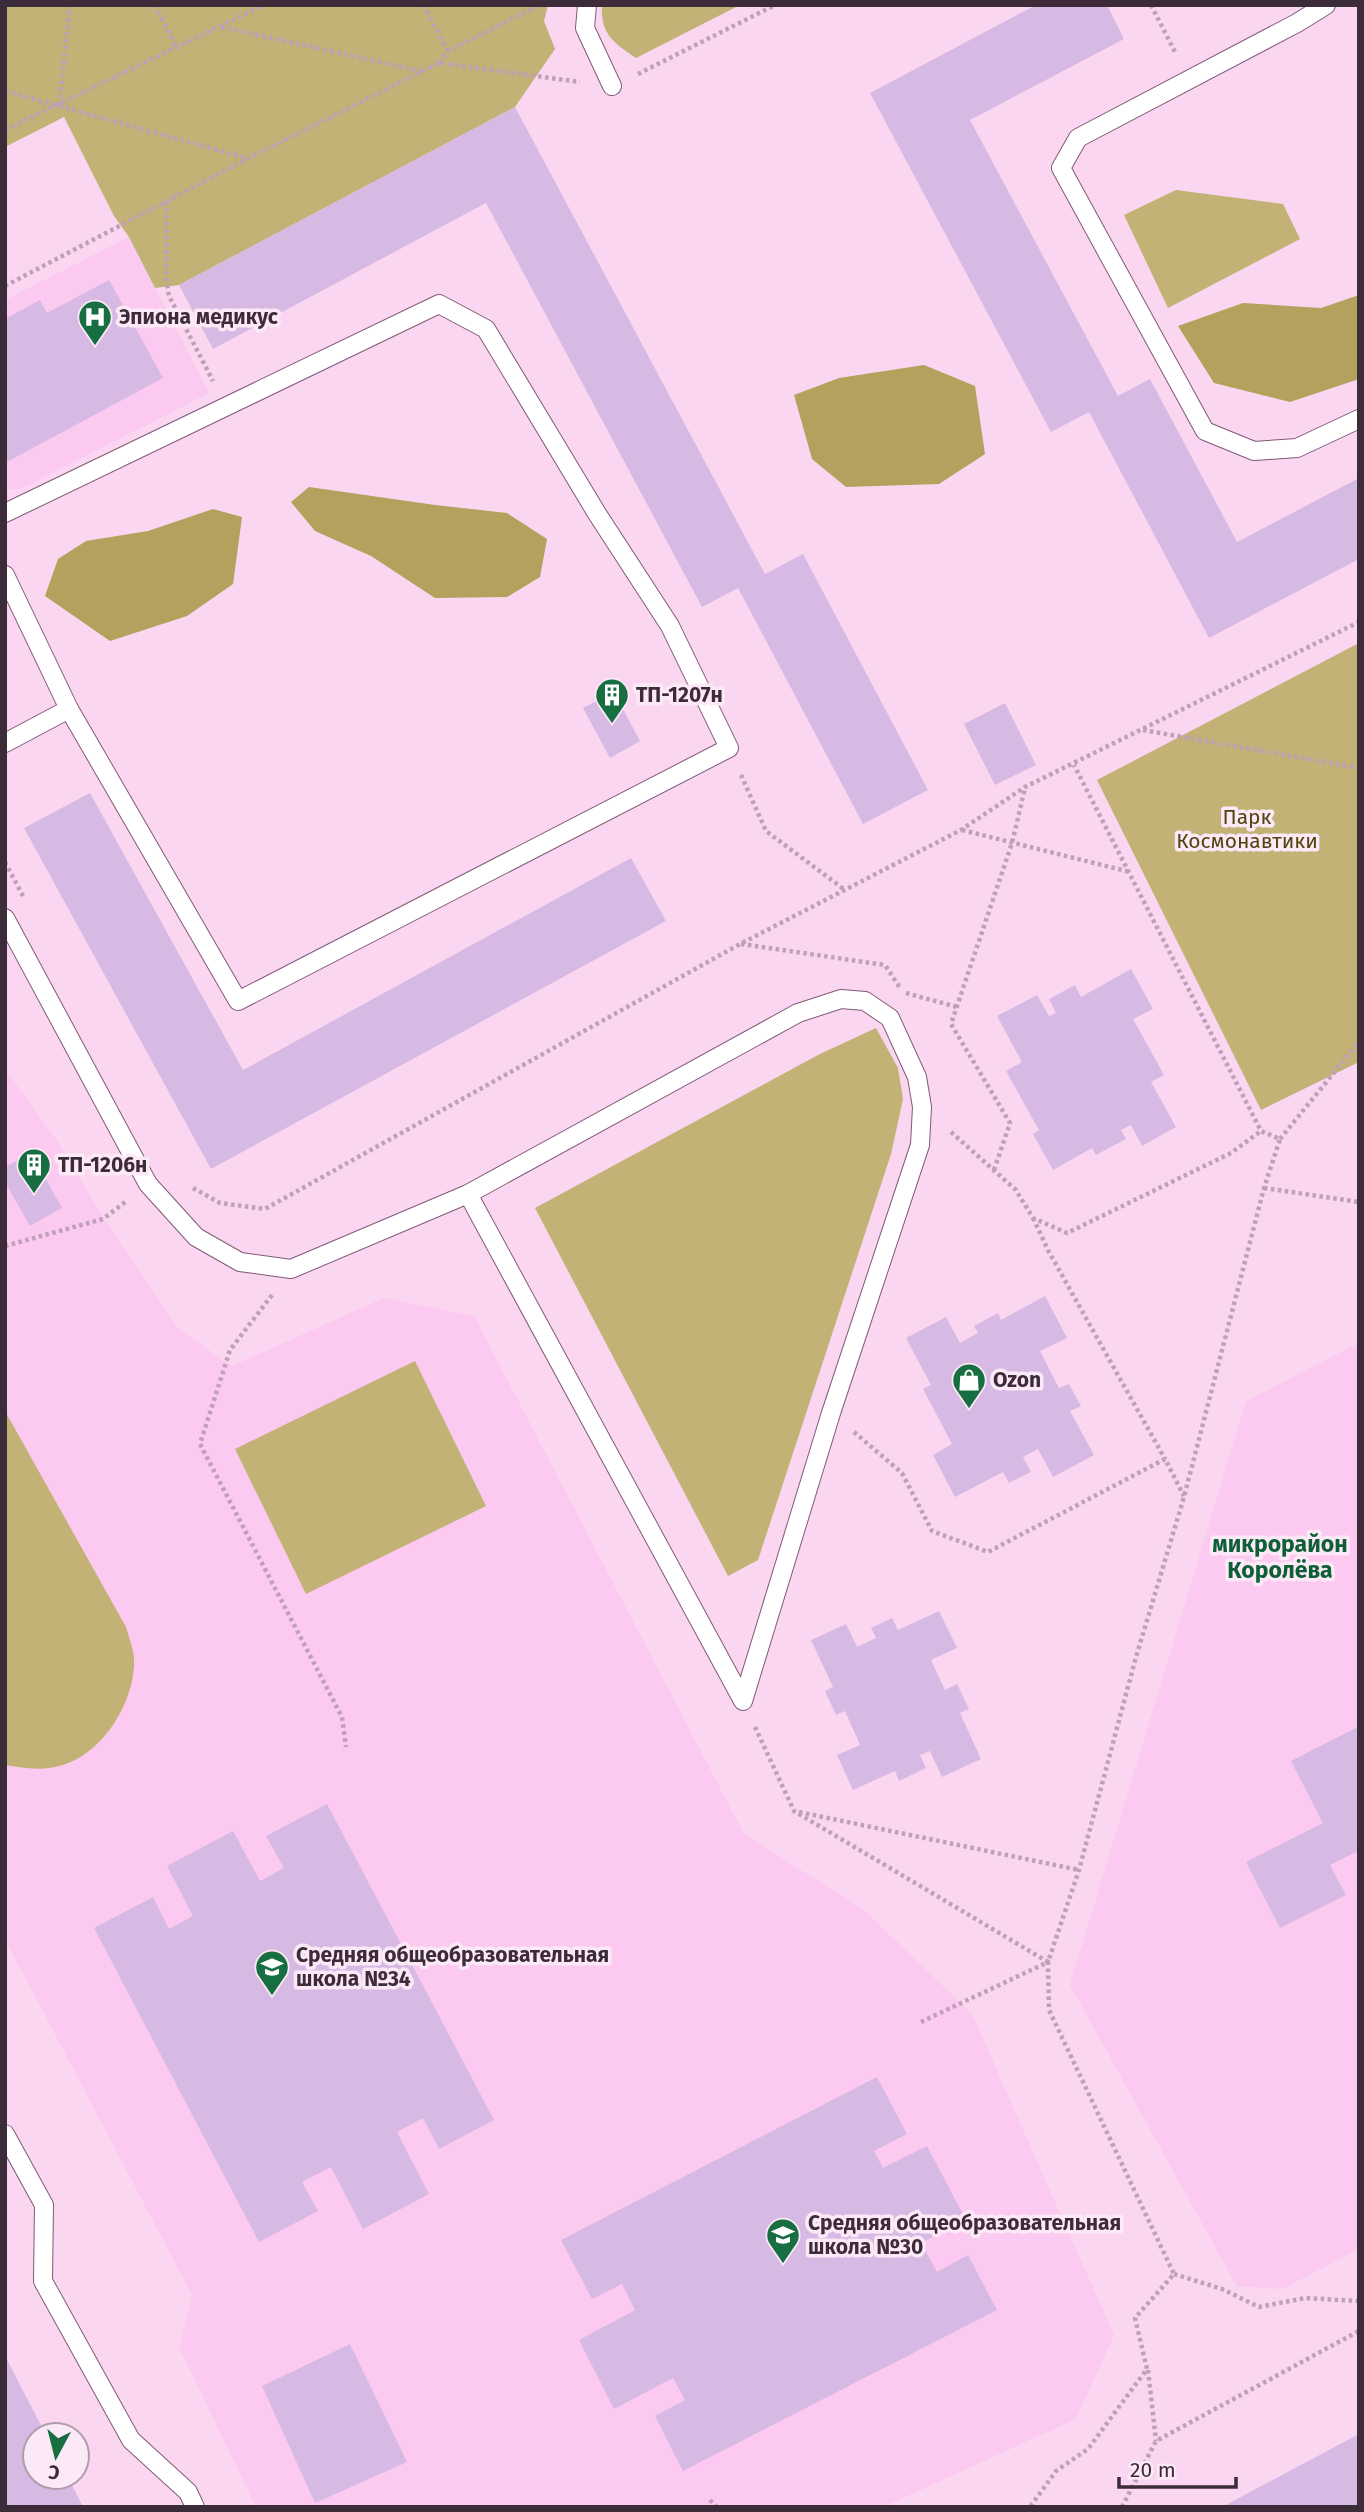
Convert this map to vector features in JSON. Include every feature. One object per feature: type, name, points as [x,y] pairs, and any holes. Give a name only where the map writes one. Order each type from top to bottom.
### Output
[{"type":"lane","points":[[587,5],[585,27],[612,86]]},
{"type":"lane","points":[[1326,5],[1079,138],[1061,168],[1205,431],[1254,451],[1297,448],[1359,419]]},
{"type":"lane","points":[[5,513],[439,304],[486,329],[596,512],[670,626],[729,748],[238,1001],[69,709],[5,575]]},
{"type":"lane","points":[[5,743],[69,709]]},
{"type":"lane","points":[[5,918],[148,1184],[196,1237],[240,1262],[291,1269],[468,1194],[798,1013],[841,999],[865,1001],[890,1018],[917,1077],[922,1107],[920,1145],[831,1413],[743,1700]]},
{"type":"lane","points":[[468,1194],[743,1700]]},
{"type":"lane","points":[[5,2134],[44,2205],[43,2281],[131,2440],[188,2492],[195,2507]]},
{"type":"path","points":[[59,105],[70,5]]},
{"type":"path","points":[[155,5],[176,47]]},
{"type":"path","points":[[248,13],[251,5]]},
{"type":"path","points":[[5,130],[264,5]]},
{"type":"path","points":[[424,5],[448,51]]},
{"type":"path","points":[[5,286],[247,159],[439,63],[448,51],[540,5]]},
{"type":"path","points":[[439,63],[612,86],[647,71],[775,5]]},
{"type":"path","points":[[1151,5],[1176,54]]},
{"type":"path","points":[[220,27],[421,71]]},
{"type":"path","points":[[5,91],[247,159]]},
{"type":"path","points":[[167,201],[166,279],[169,296],[226,407]]},
{"type":"path","points":[[189,1185],[220,1203],[265,1209],[728,950],[961,830],[1025,787],[1359,622]]},
{"type":"path","points":[[1142,730],[1359,768]]},
{"type":"path","points":[[729,748],[766,831],[845,890]]},
{"type":"path","points":[[1074,765],[1261,1131],[1280,1139]]},
{"type":"path","points":[[994,1170],[1010,1123],[951,1024],[1012,843],[1025,787]]},
{"type":"path","points":[[961,830],[1130,873]]},
{"type":"path","points":[[5,862],[24,898]]},
{"type":"path","points":[[1359,1042],[1280,1139],[1264,1188],[1184,1497],[1136,1657],[1079,1870],[1048,1962],[1049,2010],[1174,2274],[1222,2289],[1259,2307],[1305,2298],[1359,2301]]},
{"type":"path","points":[[922,1107],[1016,1190],[1184,1497]]},
{"type":"path","points":[[1033,1218],[1067,1233],[1231,1153],[1261,1131]]},
{"type":"path","points":[[5,1246],[103,1219],[148,1184]]},
{"type":"path","points":[[1264,1188],[1359,1202]]},
{"type":"path","points":[[291,1269],[230,1350],[200,1444],[342,1717],[346,1747]]},
{"type":"path","points":[[831,1413],[902,1473],[932,1531],[989,1552],[1165,1459]]},
{"type":"path","points":[[743,1700],[794,1811],[1048,1962]]},
{"type":"path","points":[[794,1811],[1079,1870]]},
{"type":"path","points":[[921,2022],[1048,1962]]},
{"type":"path","points":[[1156,2441],[1147,2370],[1135,2318],[1174,2274]]},
{"type":"path","points":[[1122,2507],[1156,2441],[1359,2331]]},
{"type":"path","points":[[1030,2507],[1056,2471],[1088,2448],[1147,2370]]},
{"type":"path","points":[[710,2500],[717,2507]]},
{"type":"shaded area","name":"Эпиона медикус","points":[[129,237],[209,393],[21,489],[5,489],[5,300]]},
{"type":"shaded area","points":[[1359,295],[1359,379],[1290,402],[1214,383],[1178,326],[1243,303],[1321,308]]},
{"type":"shaded area","points":[[924,365],[975,386],[985,454],[939,484],[846,487],[812,459],[794,395],[839,378]]},
{"type":"shaded area","points":[[309,487],[507,513],[547,539],[540,577],[507,597],[435,598],[371,556],[315,531],[291,502]]},
{"type":"shaded area","points":[[213,509],[242,517],[233,584],[187,616],[110,641],[45,596],[58,559],[86,541],[148,531]]},
{"type":"shaded area","points":[[5,1069],[58,1142],[104,1219],[177,1328],[232,1366],[384,1298],[474,1316],[744,1834],[864,1910],[972,2014],[1114,2335],[1076,2419],[883,2507],[256,2507],[179,2347],[192,2295],[5,1939]]},
{"type":"shaded area","points":[[1359,1343],[1359,2249],[1282,2289],[1237,2286],[1070,1985],[1246,1401]]},
{"type":"green space","points":[[5,5],[548,5],[544,21],[555,49],[515,107],[179,285],[155,288],[129,237],[114,216],[64,117],[5,147]]},
{"type":"green space","points":[[602,5],[740,5],[636,58],[606,31]]},
{"type":"green space","points":[[1176,190],[1283,204],[1300,239],[1168,308],[1124,215]]},
{"type":"green space","name":"Парк Космонавтики","points":[[1359,643],[1359,1062],[1261,1110],[1097,780]]},
{"type":"green space","points":[[876,1028],[898,1068],[903,1099],[891,1154],[758,1560],[728,1576],[535,1208],[820,1054]]},
{"type":"green space","points":[[415,1361],[486,1506],[306,1594],[235,1449]]},
{"type":"green space","points":[[5,1411],[126,1627],[134,1655],[128,1696],[112,1727],[88,1752],[59,1766],[46,1768],[5,1765]]},
{"type":"building","points":[[1036,5],[1107,5],[1124,39],[970,120],[1118,396],[1150,379],[1237,542],[1359,478],[1359,559],[1209,638],[1089,412],[1051,432],[870,93]]},
{"type":"building","points":[[515,107],[765,574],[803,554],[928,790],[863,824],[738,588],[702,607],[486,203],[213,349],[179,285]]},
{"type":"building","points":[[109,280],[163,378],[5,463],[5,319],[40,300],[47,313]]},
{"type":"building","name":"ТП-1207н","points":[[614,692],[640,741],[610,758],[583,708]]},
{"type":"building","points":[[1005,703],[1036,765],[995,785],[964,724]]},
{"type":"building","points":[[90,793],[243,1070],[631,858],[666,921],[211,1169],[24,828]]},
{"type":"building","points":[[1131,969],[1153,1009],[1133,1019],[1164,1075],[1151,1082],[1176,1127],[1142,1146],[1131,1125],[1121,1130],[1126,1139],[1096,1155],[1092,1148],[1053,1170],[1033,1134],[1039,1130],[1006,1071],[1022,1062],[997,1016],[1037,995],[1049,1016],[1056,1013],[1049,999],[1075,985],[1081,997]]},
{"type":"building","name":"ТП-1206н","points":[[31,1153],[62,1208],[30,1226],[5,1182],[5,1167]]},
{"type":"building","points":[[1045,1296],[1067,1338],[1040,1351],[1059,1388],[1069,1384],[1081,1406],[1070,1411],[1094,1455],[1053,1477],[1038,1449],[1023,1457],[1031,1472],[1009,1483],[1003,1472],[955,1497],[933,1455],[952,1444],[923,1389],[931,1385],[906,1338],[946,1317],[960,1343],[978,1333],[974,1326],[998,1313],[1001,1320]]},
{"type":"building","points":[[939,1611],[957,1648],[931,1660],[945,1690],[957,1684],[969,1709],[960,1713],[981,1759],[942,1777],[930,1751],[920,1755],[926,1768],[899,1781],[895,1771],[853,1790],[837,1755],[860,1745],[845,1711],[836,1715],[825,1691],[833,1687],[811,1640],[846,1624],[857,1647],[876,1638],[871,1628],[892,1618],[898,1630]]},
{"type":"building","points":[[1358,1727],[1359,1858],[1356,1852],[1330,1865],[1346,1895],[1280,1928],[1246,1862],[1323,1823],[1291,1761]]},
{"type":"building","points":[[327,1804],[494,2120],[439,2149],[423,2118],[397,2132],[429,2194],[363,2229],[331,2167],[302,2182],[318,2211],[259,2242],[94,1928],[153,1897],[169,1929],[193,1916],[167,1866],[233,1831],[260,1881],[284,1868],[266,1836]]},
{"type":"building","points":[[877,2077],[907,2134],[874,2151],[883,2168],[927,2146],[966,2220],[921,2243],[937,2272],[968,2255],[997,2310],[683,2471],[655,2416],[685,2400],[673,2378],[614,2409],[579,2340],[635,2310],[622,2284],[592,2299],[561,2240]]},
{"type":"building","points":[[350,2344],[407,2462],[315,2503],[262,2386]]},
{"type":"building","points":[[5,2356],[39,2421],[21,2421],[21,2491],[75,2491],[83,2507],[5,2507]]},
{"type":"building","points":[[1359,2434],[1359,2507],[1222,2507]]},
{"type":"place","name":"Эпиона медикус","points":[[95,347]]},
{"type":"place","name":"ТП-1207н","points":[[612,725]]},
{"type":"place","name":"ТП-1206н","points":[[34,1195]]},
{"type":"place","name":"Ozon","points":[[969,1410]]},
{"type":"place","name":"Средняя общеобразовательная школа №34","points":[[272,1997]]},
{"type":"place","name":"Средняя общеобразовательная школа №30","points":[[783,2265]]},
{"type":"district","name":"микрорайон Королёва","points":[[1280,1557]]}]
